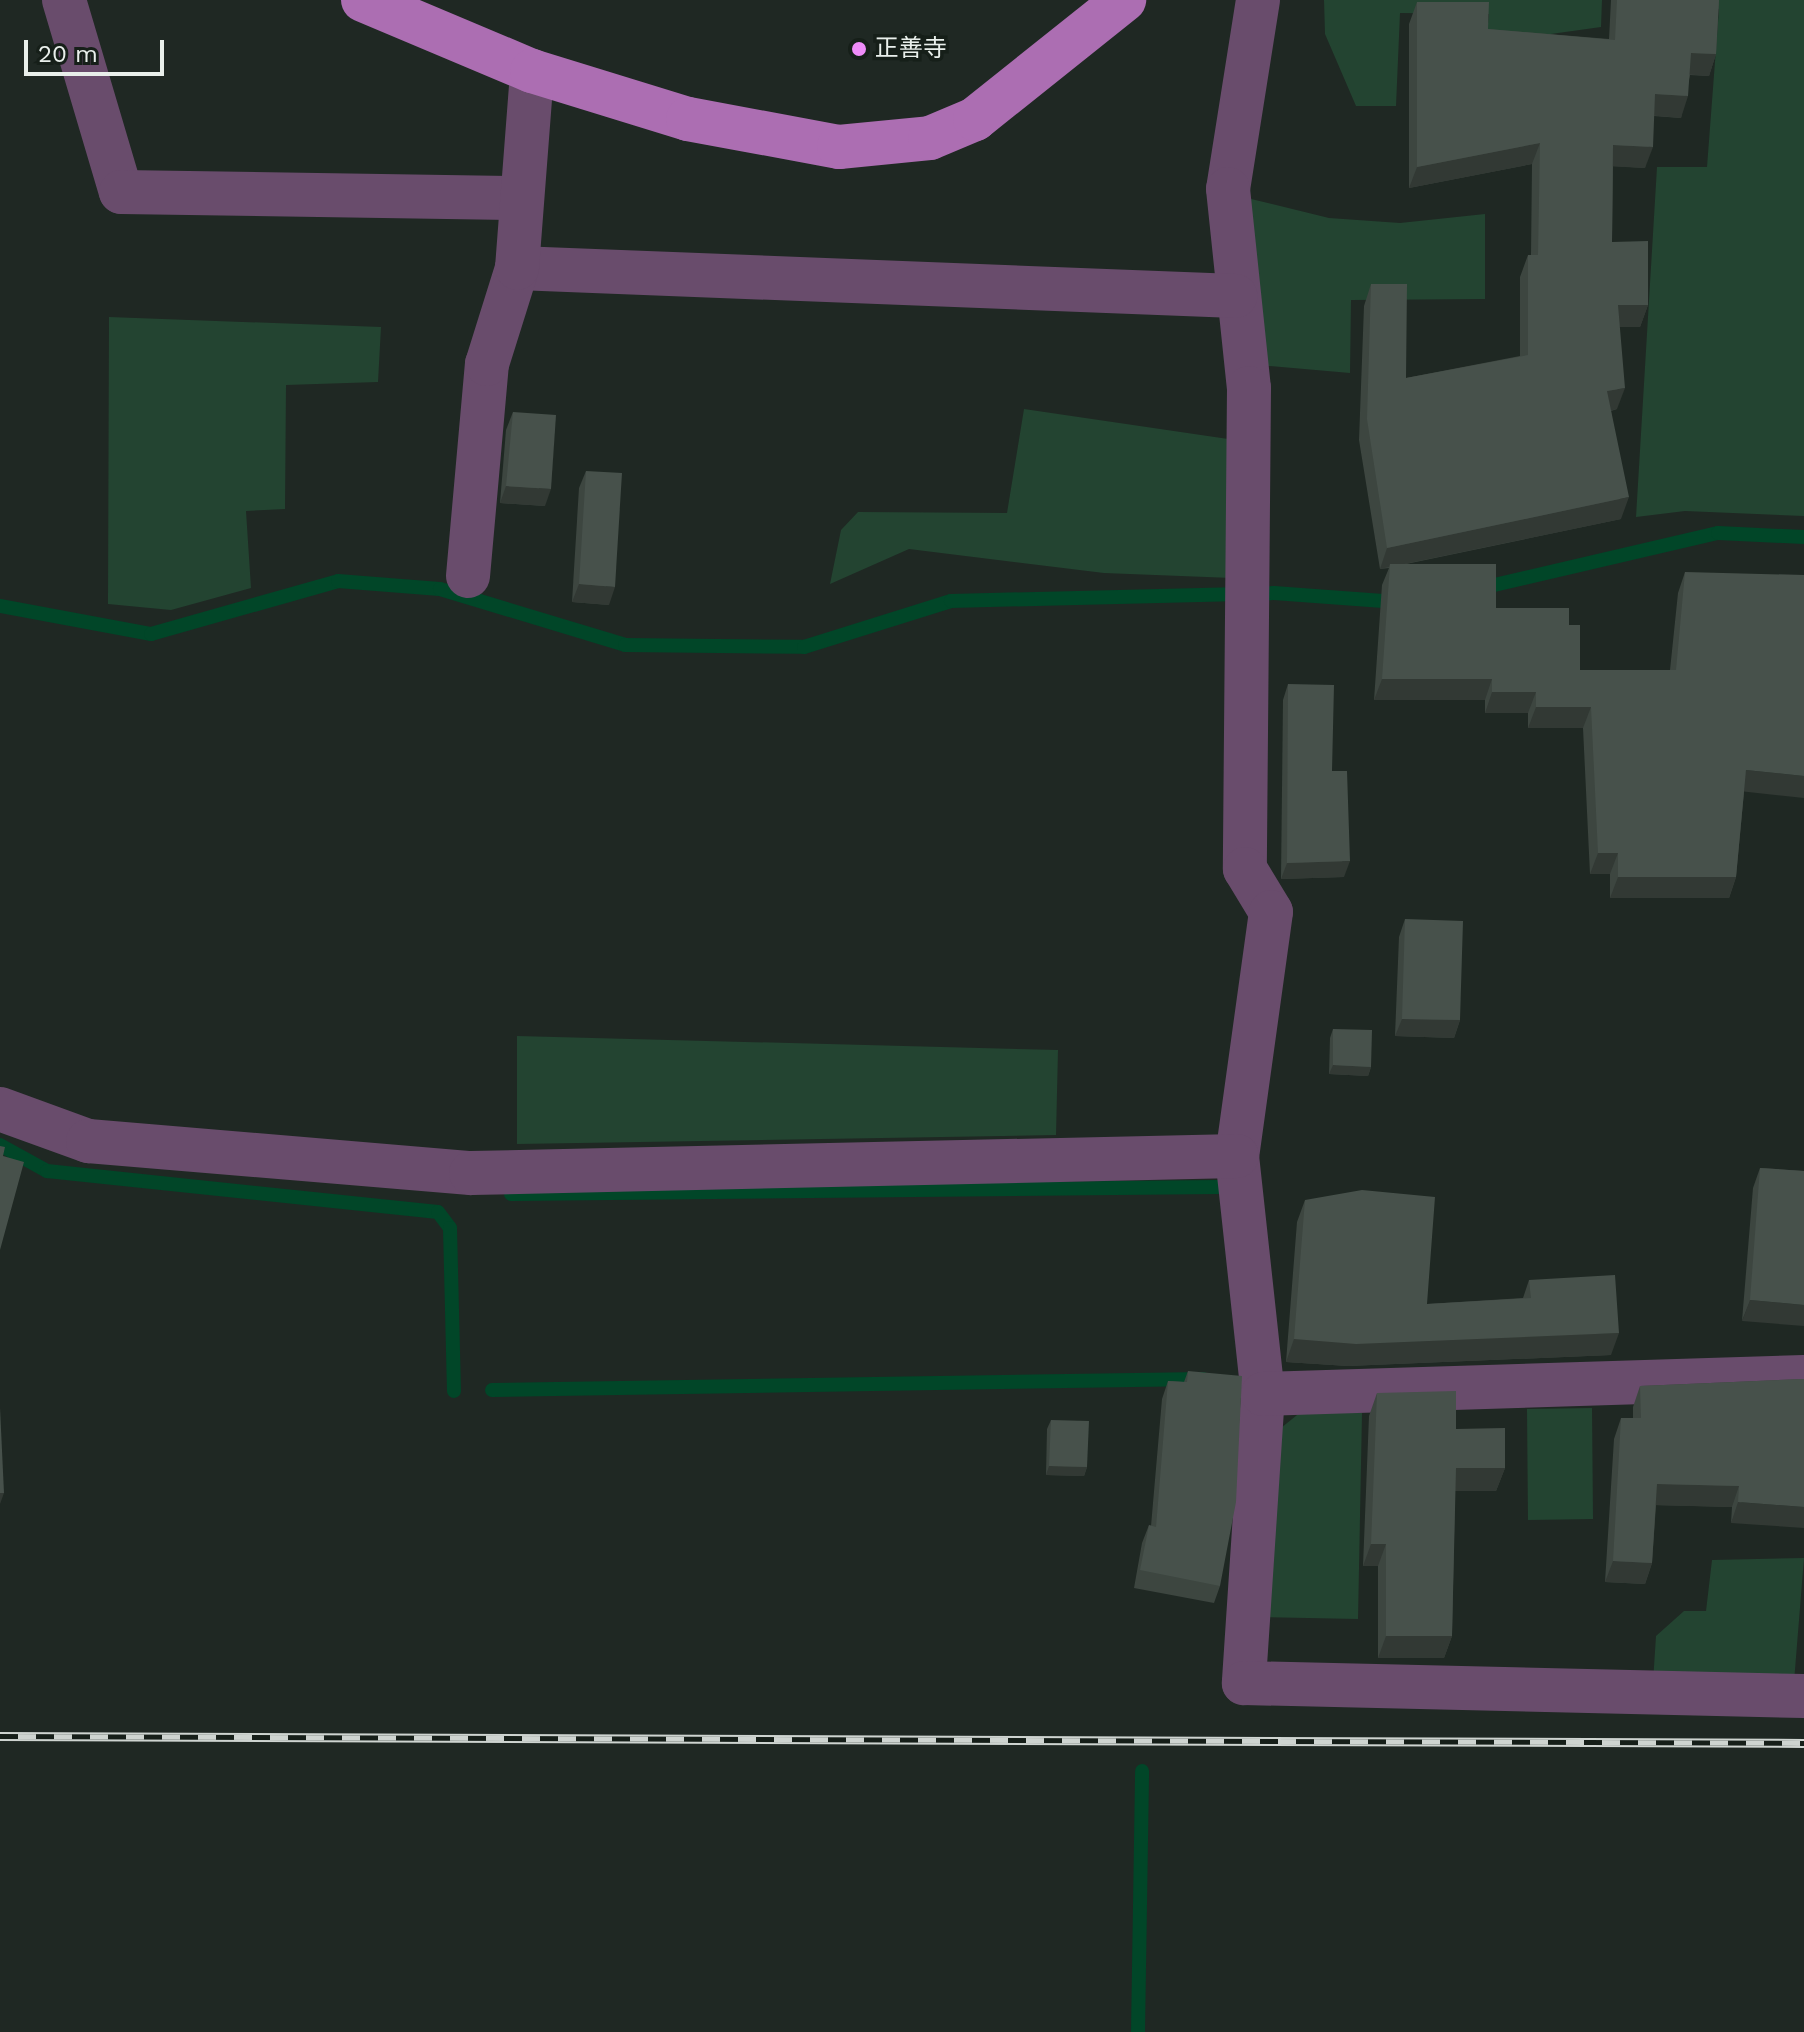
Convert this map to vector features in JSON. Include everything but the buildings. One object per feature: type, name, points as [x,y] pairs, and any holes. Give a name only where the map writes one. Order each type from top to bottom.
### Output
[{"type":"main road","points":[[363,0],[532,71],[768,137],[839,147],[930,138],[975,119],[1124,0]]},
{"type":"street","points":[[64,0],[121,192],[520,198]]},
{"type":"street","points":[[1258,0],[1228,189],[1235,296],[1249,388],[1250,590],[1245,869],[1271,912],[1237,1156],[1263,1394],[1244,1683],[1804,1696]]},
{"type":"street","points":[[468,576],[487,364],[517,268],[532,71]]},
{"type":"street","points":[[517,268],[1235,296]]},
{"type":"street","points":[[0,1109],[88,1141],[471,1173],[1237,1156]]},
{"type":"street","points":[[1263,1394],[1804,1377]]},
{"type":"green space","points":[[1324,0],[1602,0],[1601,27],[1486,43],[1489,14],[1400,13],[1396,106],[1356,106],[1325,34]]},
{"type":"green space","points":[[1689,0],[1804,0],[1804,516],[1685,511],[1636,517],[1657,167],[1707,167],[1719,9],[1688,6]]},
{"type":"green space","points":[[1247,198],[1329,218],[1400,223],[1485,214],[1485,299],[1351,300],[1350,373],[1258,365]]},
{"type":"green space","points":[[109,317],[381,327],[378,382],[286,385],[285,509],[246,511],[251,588],[171,610],[108,604]]},
{"type":"green space","points":[[1024,409],[1235,440],[1232,578],[1104,573],[909,549],[830,584],[841,530],[858,512],[1007,513]]},
{"type":"green space","points":[[517,1036],[1058,1050],[1056,1135],[517,1144]]},
{"type":"green space","points":[[1592,1408],[1593,1519],[1528,1520],[1527,1409]]},
{"type":"green space","points":[[1302,1411],[1362,1413],[1358,1619],[1260,1617],[1276,1432]]},
{"type":"green space","points":[[1804,1558],[1794,1682],[1653,1682],[1656,1636],[1684,1611],[1706,1611],[1712,1560]]},
{"type":"waterway","points":[[1477,589],[1718,533],[1804,537]]},
{"type":"waterway","points":[[0,606],[151,634],[338,581],[440,589],[625,645],[804,647],[951,601],[1274,593],[1397,602]]},
{"type":"waterway","points":[[0,1145],[47,1171],[438,1212],[450,1228],[454,1391]]},
{"type":"waterway","points":[[511,1194],[1219,1187]]},
{"type":"waterway","points":[[492,1390],[1203,1379]]},
{"type":"waterway","points":[[1138,2032],[1142,1771]]},
{"type":"railway","points":[[0,1736],[1804,1743]]},
{"type":"place","name":"正善寺","points":[[859,49]]}]
